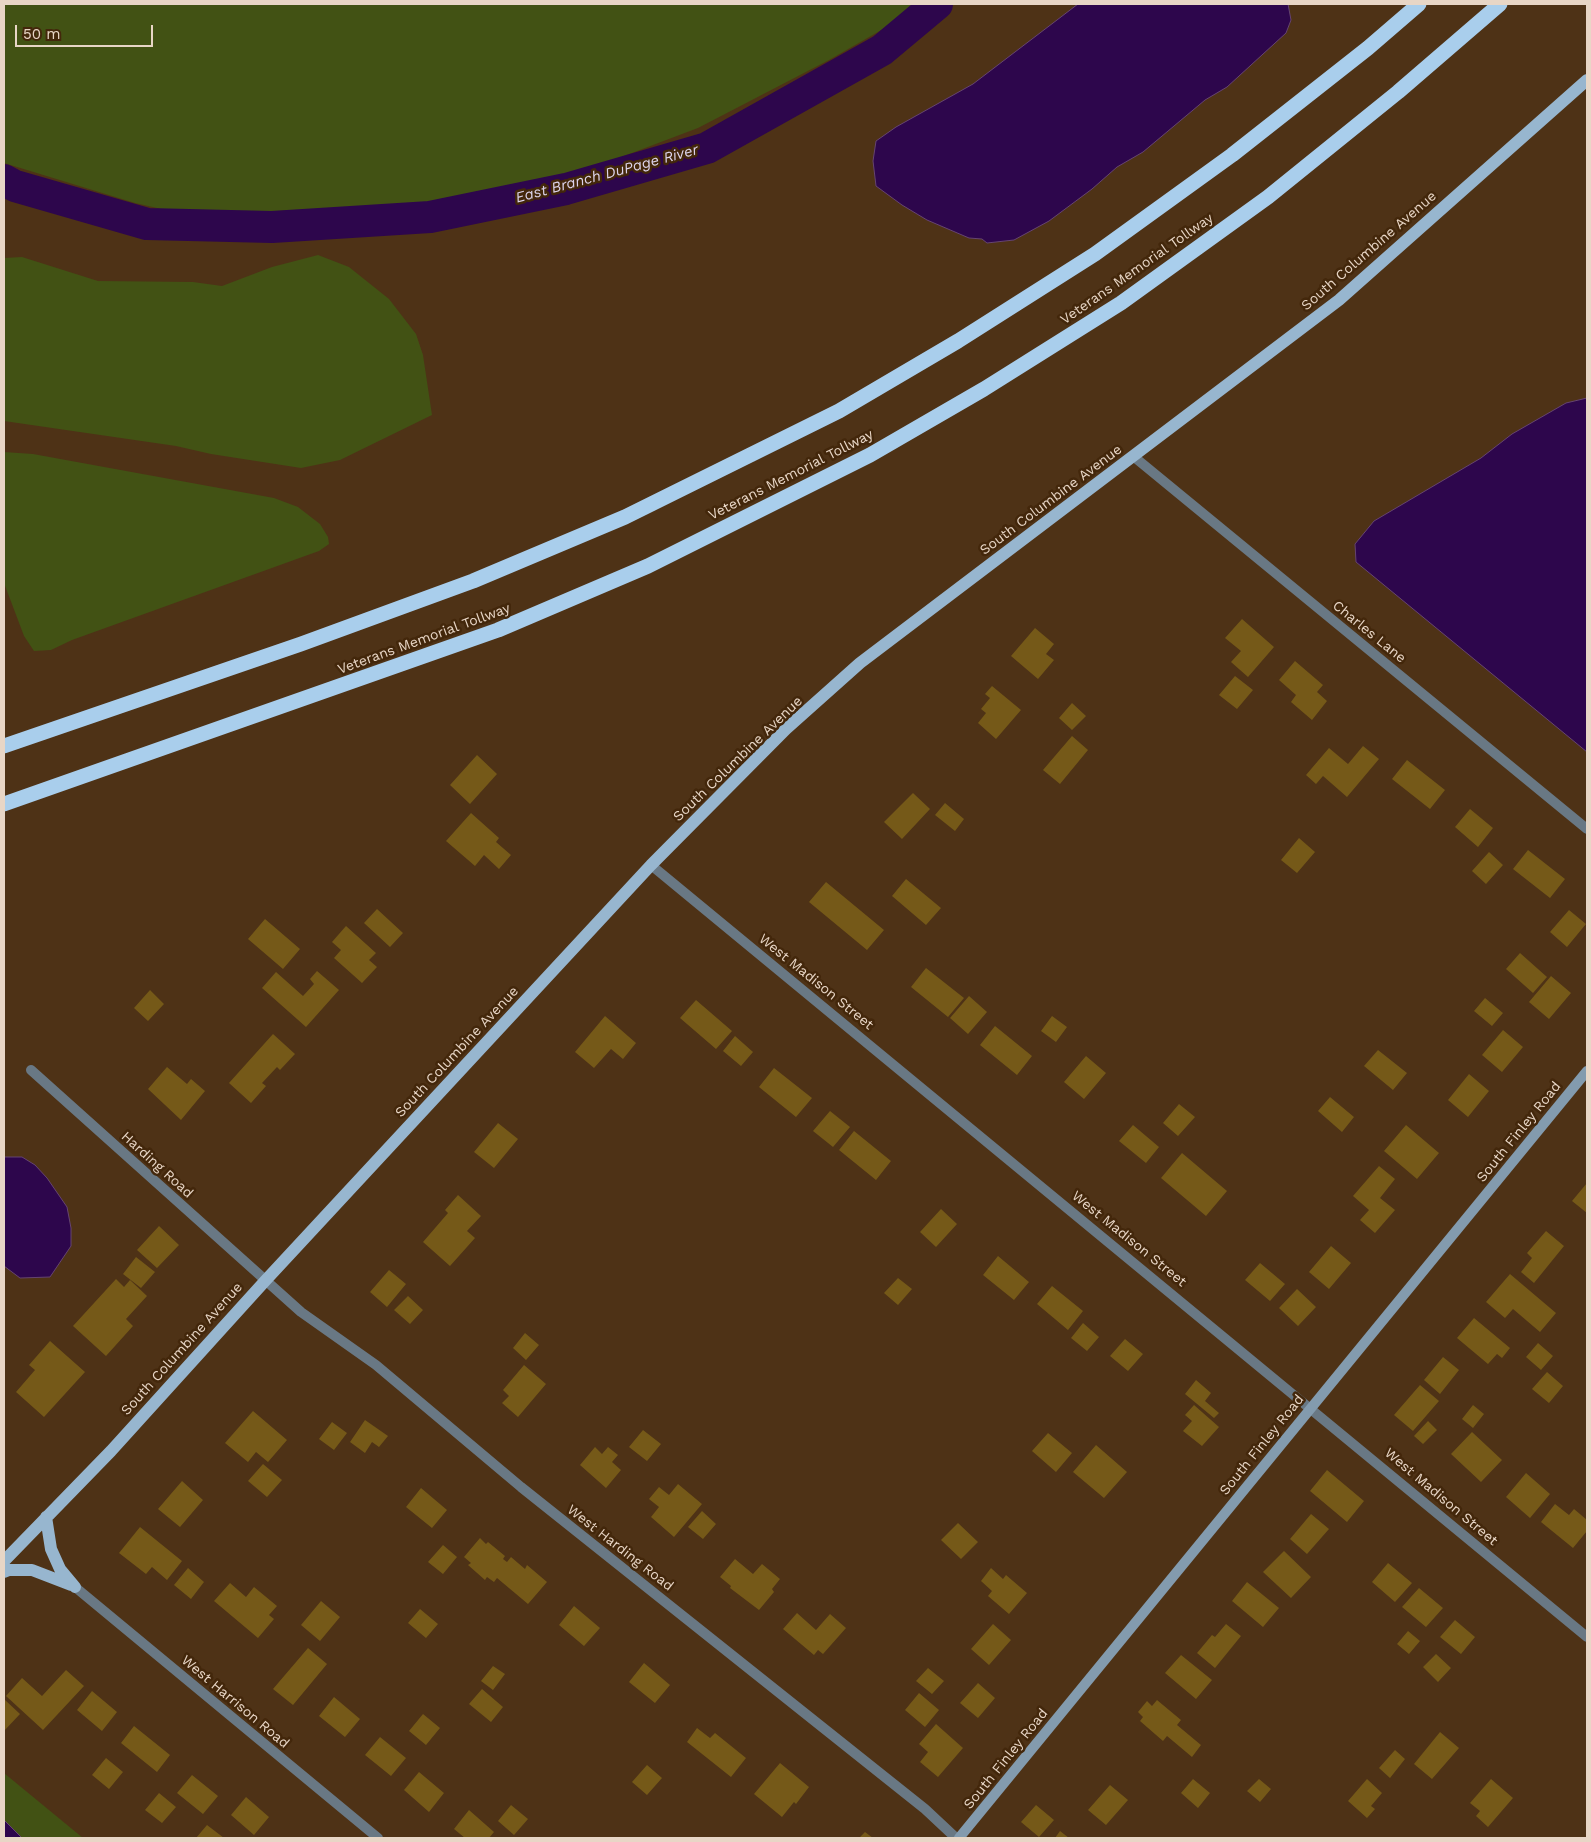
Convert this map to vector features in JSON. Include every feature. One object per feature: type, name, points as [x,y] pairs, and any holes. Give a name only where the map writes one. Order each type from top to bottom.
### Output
[{"type":"highway","points":[[4,746],[301,644],[473,581],[625,517],[839,411],[958,340],[1095,254],[1240,149],[1368,48],[1419,4]]},
{"type":"highway","name":"Veterans Memorial Tollway","points":[[4,804],[498,630],[648,566],[870,455],[984,389],[1122,303],[1268,197],[1398,92],[1500,4]]},
{"type":"main road","name":"South Columbine Avenue","points":[[4,1562],[111,1450],[265,1281],[652,865],[786,729],[860,664],[1339,300],[1587,80]]},
{"type":"main road","name":"South Finley Road","points":[[958,1838],[1587,1071]]},
{"type":"main road","points":[[46,1517],[51,1549],[60,1569],[75,1587]]},
{"type":"main road","points":[[4,1572],[10,1570],[32,1570],[75,1587]]},
{"type":"street","name":"Charles Lane","points":[[1132,456],[1587,829]]},
{"type":"street","name":"West Madison Street","points":[[652,865],[1311,1407],[1587,1637]]},
{"type":"street","name":"Harding Road","points":[[31,1070],[265,1281]]},
{"type":"street","name":"West Harding Road","points":[[265,1281],[301,1312],[376,1365],[521,1487],[888,1779],[958,1838]]},
{"type":"street","name":"West Harrison Road","points":[[75,1587],[378,1838]]},
{"type":"green space","points":[[4,4],[923,4],[911,13],[829,60],[698,128],[616,159],[570,173],[492,194],[390,208],[278,211],[223,215],[179,213],[135,203],[4,163]]},
{"type":"green space","points":[[318,255],[349,267],[389,299],[416,334],[423,355],[432,415],[340,460],[301,468],[211,454],[176,446],[4,421],[4,258],[22,257],[98,281],[193,282],[222,286],[272,267]]},
{"type":"green space","points":[[4,452],[33,454],[274,498],[298,507],[320,524],[328,537],[329,544],[319,551],[72,640],[51,650],[34,651],[24,636],[4,583]]},
{"type":"green space","points":[[4,1773],[83,1838],[4,1838]]},
{"type":"shaded area","points":[[1078,4],[1288,4],[1291,20],[1286,33],[1227,87],[1205,100],[1143,152],[1117,167],[1092,189],[1049,221],[1014,240],[987,243],[982,239],[969,238],[927,220],[876,186],[873,161],[876,141],[896,127],[973,84]]},
{"type":"shaded area","points":[[1587,398],[1587,752],[1356,562],[1355,544],[1374,521],[1481,458],[1512,434],[1566,403]]},
{"type":"shaded area","points":[[4,1157],[22,1157],[35,1165],[47,1178],[67,1207],[71,1228],[71,1246],[50,1277],[20,1278],[4,1266]]},
{"type":"shaded area","points":[[4,1820],[22,1838],[4,1838]]},
{"type":"building","points":[[1242,619],[1274,647],[1248,677],[1231,662],[1241,651],[1225,638]]},
{"type":"building","points":[[1035,628],[1054,644],[1046,654],[1054,660],[1038,679],[1011,656]]},
{"type":"building","points":[[1295,661],[1323,685],[1317,692],[1327,701],[1312,720],[1291,702],[1296,695],[1279,680]]},
{"type":"building","points":[[1235,676],[1253,690],[1237,709],[1219,695]]},
{"type":"building","points":[[992,686],[1021,710],[996,739],[978,723],[986,713],[981,709],[990,698],[985,694]]},
{"type":"building","points":[[1072,703],[1086,716],[1072,730],[1059,718]]},
{"type":"building","points":[[1072,736],[1088,750],[1060,784],[1043,770]]},
{"type":"building","points":[[1363,746],[1379,759],[1347,797],[1323,776],[1316,784],[1306,775],[1329,748],[1348,764]]},
{"type":"building","points":[[477,755],[497,774],[470,804],[450,785]]},
{"type":"building","points":[[1407,760],[1445,790],[1430,809],[1392,779]]},
{"type":"building","points":[[913,793],[930,809],[902,839],[884,822]]},
{"type":"building","points":[[945,803],[964,819],[955,831],[935,815]]},
{"type":"building","points":[[1470,809],[1493,828],[1478,847],[1455,827]]},
{"type":"building","points":[[471,813],[499,838],[496,842],[511,855],[499,869],[484,855],[475,866],[446,841]]},
{"type":"building","points":[[1299,838],[1315,852],[1297,873],[1281,860]]},
{"type":"building","points":[[1528,850],[1565,879],[1550,898],[1513,869]]},
{"type":"building","points":[[1489,852],[1503,865],[1486,884],[1472,871]]},
{"type":"building","points":[[906,879],[941,908],[926,925],[892,896]]},
{"type":"building","points":[[826,882],[884,930],[867,950],[809,902]]},
{"type":"building","points":[[377,909],[403,933],[390,947],[364,923]]},
{"type":"building","points":[[1569,910],[1586,924],[1567,947],[1550,932]]},
{"type":"building","points":[[265,919],[300,949],[283,969],[248,939]]},
{"type":"building","points":[[346,926],[376,953],[369,960],[377,967],[362,983],[334,958],[341,950],[332,942]]},
{"type":"building","points":[[1520,953],[1547,977],[1533,993],[1506,969]]},
{"type":"building","points":[[926,968],[964,998],[948,1017],[911,987]]},
{"type":"building","points":[[317,971],[339,990],[306,1027],[262,988],[276,972],[303,996],[314,984],[310,979]]},
{"type":"building","points":[[1551,976],[1571,993],[1549,1019],[1529,1002]]},
{"type":"building","points":[[150,990],[164,1004],[148,1021],[134,1008]]},
{"type":"building","points":[[969,996],[987,1012],[968,1034],[950,1018]]},
{"type":"building","points":[[1485,998],[1503,1013],[1492,1026],[1474,1011]]},
{"type":"building","points":[[696,1000],[732,1031],[716,1049],[680,1018]]},
{"type":"building","points":[[605,1016],[636,1043],[623,1059],[611,1049],[594,1068],[575,1052]]},
{"type":"building","points":[[1052,1016],[1067,1027],[1056,1042],[1041,1031]]},
{"type":"building","points":[[995,1026],[1032,1056],[1017,1075],[980,1045]]},
{"type":"building","points":[[1503,1030],[1523,1047],[1502,1072],[1482,1055]]},
{"type":"building","points":[[273,1034],[295,1054],[280,1070],[277,1067],[262,1083],[266,1086],[251,1103],[229,1083]]},
{"type":"building","points":[[735,1036],[753,1052],[741,1066],[723,1051]]},
{"type":"building","points":[[1378,1050],[1407,1073],[1393,1090],[1364,1066]]},
{"type":"building","points":[[1086,1056],[1106,1073],[1084,1099],[1064,1082]]},
{"type":"building","points":[[167,1067],[187,1084],[191,1079],[205,1091],[181,1120],[148,1089]]},
{"type":"building","points":[[774,1068],[812,1098],[796,1117],[759,1087]]},
{"type":"building","points":[[1469,1074],[1489,1091],[1468,1117],[1448,1100]]},
{"type":"building","points":[[1330,1097],[1354,1117],[1342,1132],[1318,1111]]},
{"type":"building","points":[[1179,1104],[1195,1117],[1178,1136],[1163,1123]]},
{"type":"building","points":[[830,1111],[850,1127],[833,1147],[813,1131]]},
{"type":"building","points":[[498,1123],[518,1139],[494,1168],[474,1152]]},
{"type":"building","points":[[1133,1125],[1159,1147],[1146,1163],[1119,1141]]},
{"type":"building","points":[[1406,1125],[1439,1153],[1417,1179],[1384,1151]]},
{"type":"building","points":[[854,1131],[891,1161],[876,1180],[839,1150]]},
{"type":"building","points":[[1182,1153],[1227,1191],[1206,1216],[1161,1178]]},
{"type":"building","points":[[1379,1166],[1395,1179],[1380,1198],[1395,1210],[1375,1233],[1360,1220],[1369,1210],[1353,1196]]},
{"type":"building","points":[[1587,1183],[1587,1213],[1572,1201]]},
{"type":"building","points":[[458,1195],[481,1216],[467,1231],[475,1238],[450,1266],[423,1242],[448,1213],[445,1210]]},
{"type":"building","points":[[941,1209],[957,1224],[936,1247],[920,1232]]},
{"type":"building","points":[[159,1226],[179,1245],[157,1268],[137,1250]]},
{"type":"building","points":[[1546,1231],[1564,1246],[1534,1283],[1521,1272],[1532,1258],[1527,1253]]},
{"type":"building","points":[[1331,1246],[1351,1263],[1329,1289],[1309,1272]]},
{"type":"building","points":[[998,1256],[1029,1282],[1014,1300],[983,1275]]},
{"type":"building","points":[[136,1257],[155,1272],[141,1288],[123,1274]]},
{"type":"building","points":[[1260,1263],[1285,1284],[1270,1301],[1245,1280]]},
{"type":"building","points":[[389,1270],[406,1284],[387,1307],[370,1292]]},
{"type":"building","points":[[1510,1274],[1556,1313],[1540,1332],[1513,1309],[1505,1318],[1486,1302]]},
{"type":"building","points":[[898,1278],[912,1289],[898,1305],[884,1293]]},
{"type":"building","points":[[116,1279],[124,1287],[130,1280],[147,1296],[126,1319],[133,1326],[106,1356],[73,1326]]},
{"type":"building","points":[[1052,1286],[1083,1311],[1068,1330],[1037,1304]]},
{"type":"building","points":[[1297,1289],[1316,1307],[1298,1326],[1279,1308]]},
{"type":"building","points":[[408,1296],[423,1310],[410,1324],[394,1310]]},
{"type":"building","points":[[1474,1318],[1510,1348],[1502,1358],[1497,1354],[1488,1364],[1457,1338]]},
{"type":"building","points":[[1083,1323],[1099,1337],[1087,1351],[1071,1338]]},
{"type":"building","points":[[525,1333],[539,1345],[526,1360],[513,1348]]},
{"type":"building","points":[[1125,1339],[1143,1354],[1128,1371],[1110,1356]]},
{"type":"building","points":[[50,1341],[85,1372],[44,1417],[16,1392],[35,1370],[29,1365]]},
{"type":"building","points":[[1538,1343],[1553,1356],[1541,1370],[1526,1357]]},
{"type":"building","points":[[1443,1357],[1459,1370],[1440,1394],[1424,1380]]},
{"type":"building","points":[[524,1365],[546,1384],[518,1417],[502,1403],[509,1396],[503,1390]]},
{"type":"building","points":[[1547,1372],[1563,1386],[1549,1403],[1532,1389]]},
{"type":"building","points":[[1196,1380],[1211,1393],[1205,1401],[1219,1413],[1214,1418],[1185,1394]]},
{"type":"building","points":[[1420,1385],[1439,1401],[1413,1431],[1394,1415]]},
{"type":"building","points":[[1194,1405],[1219,1427],[1202,1446],[1183,1431],[1192,1421],[1185,1415]]},
{"type":"building","points":[[1473,1405],[1484,1414],[1473,1428],[1462,1419]]},
{"type":"building","points":[[253,1411],[287,1440],[268,1462],[256,1452],[248,1462],[225,1443]]},
{"type":"building","points":[[365,1420],[388,1436],[379,1447],[372,1442],[365,1453],[350,1442]]},
{"type":"building","points":[[1428,1421],[1437,1430],[1423,1444],[1414,1436]]},
{"type":"building","points":[[332,1422],[347,1433],[334,1450],[319,1439]]},
{"type":"building","points":[[643,1430],[661,1444],[647,1461],[629,1447]]},
{"type":"building","points":[[1472,1432],[1502,1460],[1481,1482],[1451,1454]]},
{"type":"building","points":[[1048,1433],[1072,1453],[1056,1472],[1032,1451]]},
{"type":"building","points":[[1096,1445],[1127,1472],[1104,1498],[1073,1472]]},
{"type":"building","points":[[595,1447],[602,1454],[608,1447],[618,1455],[612,1462],[621,1470],[606,1488],[580,1465]]},
{"type":"building","points":[[263,1464],[282,1480],[267,1497],[248,1481]]},
{"type":"building","points":[[1327,1470],[1364,1501],[1347,1522],[1310,1491]]},
{"type":"building","points":[[1526,1473],[1550,1494],[1530,1518],[1506,1497]]},
{"type":"building","points":[[182,1481],[203,1500],[180,1527],[158,1509]]},
{"type":"building","points":[[678,1484],[702,1504],[674,1537],[651,1517],[659,1507],[649,1499],[659,1487],[669,1495]]},
{"type":"building","points":[[421,1488],[447,1510],[432,1528],[406,1507]]},
{"type":"building","points":[[1555,1504],[1569,1515],[1574,1509],[1587,1520],[1587,1531],[1573,1548],[1541,1522]]},
{"type":"building","points":[[702,1511],[716,1524],[703,1539],[688,1527]]},
{"type":"building","points":[[1311,1514],[1329,1529],[1307,1554],[1290,1539]]},
{"type":"building","points":[[958,1523],[978,1542],[961,1559],[941,1540]]},
{"type":"building","points":[[140,1527],[182,1561],[167,1580],[152,1567],[146,1574],[119,1553]]},
{"type":"building","points":[[480,1538],[505,1556],[503,1559],[507,1562],[511,1557],[525,1569],[527,1565],[547,1582],[528,1604],[497,1578],[494,1582],[487,1577],[485,1580],[468,1565],[471,1563],[464,1557]]},
{"type":"building","points":[[443,1545],[457,1557],[443,1574],[428,1562]]},
{"type":"building","points":[[1284,1551],[1311,1577],[1291,1598],[1263,1572]]},
{"type":"building","points":[[735,1559],[753,1574],[762,1564],[780,1579],[772,1589],[774,1592],[759,1610],[730,1588],[731,1586],[720,1577]]},
{"type":"building","points":[[1388,1563],[1412,1583],[1395,1602],[1372,1582]]},
{"type":"building","points":[[188,1568],[204,1582],[191,1599],[174,1585]]},
{"type":"building","points":[[991,1568],[1003,1579],[1006,1575],[1027,1593],[1009,1614],[988,1596],[992,1591],[981,1581]]},
{"type":"building","points":[[1247,1582],[1279,1608],[1263,1627],[1232,1601]]},
{"type":"building","points":[[230,1583],[246,1597],[254,1587],[277,1606],[269,1615],[274,1619],[258,1638],[214,1601]]},
{"type":"building","points":[[1419,1588],[1443,1608],[1426,1627],[1402,1607]]},
{"type":"building","points":[[321,1601],[340,1617],[320,1641],[301,1625]]},
{"type":"building","points":[[574,1606],[600,1628],[584,1646],[559,1625]]},
{"type":"building","points":[[420,1609],[438,1624],[426,1638],[408,1623]]},
{"type":"building","points":[[797,1613],[816,1630],[830,1614],[846,1628],[823,1654],[818,1650],[814,1655],[783,1629]]},
{"type":"building","points":[[1455,1620],[1475,1637],[1461,1654],[1440,1637]]},
{"type":"building","points":[[993,1624],[1011,1640],[989,1665],[971,1649]]},
{"type":"building","points":[[1226,1624],[1241,1636],[1215,1668],[1197,1653],[1212,1635],[1215,1637]]},
{"type":"building","points":[[1408,1631],[1420,1641],[1409,1654],[1397,1644]]},
{"type":"building","points":[[308,1648],[327,1664],[293,1705],[273,1689]]},
{"type":"building","points":[[1436,1654],[1451,1668],[1438,1682],[1423,1667]]},
{"type":"building","points":[[1181,1655],[1212,1680],[1196,1699],[1165,1673]]},
{"type":"building","points":[[644,1663],[670,1685],[655,1703],[629,1682]]},
{"type":"building","points":[[493,1666],[505,1674],[493,1690],[481,1681]]},
{"type":"building","points":[[928,1668],[944,1681],[932,1694],[916,1681]]},
{"type":"building","points":[[66,1670],[84,1686],[43,1730],[6,1696],[22,1678],[42,1696]]},
{"type":"building","points":[[978,1683],[995,1698],[978,1718],[960,1703]]},
{"type":"building","points":[[482,1689],[503,1707],[491,1722],[469,1704]]},
{"type":"building","points":[[92,1691],[117,1712],[102,1731],[77,1710]]},
{"type":"building","points":[[919,1693],[939,1710],[925,1727],[905,1710]]},
{"type":"building","points":[[334,1697],[360,1719],[345,1737],[319,1716]]},
{"type":"building","points":[[4,1699],[20,1714],[4,1731]]},
{"type":"building","points":[[1157,1700],[1181,1720],[1177,1725],[1201,1745],[1192,1757],[1167,1736],[1163,1741],[1140,1721],[1143,1717],[1138,1712],[1147,1701],[1152,1706]]},
{"type":"building","points":[[423,1714],[440,1728],[426,1745],[409,1731]]},
{"type":"building","points":[[936,1724],[963,1748],[938,1777],[920,1762],[928,1752],[919,1744]]},
{"type":"building","points":[[134,1726],[170,1755],[157,1772],[121,1743]]},
{"type":"building","points":[[697,1728],[710,1738],[715,1733],[746,1758],[731,1777],[687,1742]]},
{"type":"building","points":[[1440,1732],[1459,1748],[1432,1779],[1414,1764]]},
{"type":"building","points":[[380,1737],[406,1758],[391,1776],[365,1755]]},
{"type":"building","points":[[1395,1750],[1405,1759],[1390,1778],[1379,1768]]},
{"type":"building","points":[[106,1758],[123,1772],[109,1789],[92,1775]]},
{"type":"building","points":[[780,1763],[809,1787],[796,1804],[794,1802],[782,1817],[754,1794]]},
{"type":"building","points":[[647,1765],[662,1778],[647,1795],[632,1782]]},
{"type":"building","points":[[419,1772],[444,1793],[429,1812],[404,1790]]},
{"type":"building","points":[[192,1775],[218,1796],[203,1814],[177,1793]]},
{"type":"building","points":[[1193,1779],[1210,1793],[1198,1808],[1181,1793]]},
{"type":"building","points":[[1259,1779],[1271,1789],[1260,1802],[1247,1791]]},
{"type":"building","points":[[1367,1779],[1382,1793],[1371,1806],[1375,1809],[1367,1818],[1348,1801]]},
{"type":"building","points":[[1491,1779],[1513,1798],[1488,1827],[1476,1816],[1480,1811],[1470,1803]]},
{"type":"building","points":[[1110,1785],[1128,1800],[1106,1825],[1088,1810]]},
{"type":"building","points":[[159,1793],[176,1807],[162,1823],[145,1810]]},
{"type":"building","points":[[246,1797],[269,1817],[254,1835],[231,1815]]},
{"type":"building","points":[[511,1805],[528,1819],[514,1835],[498,1821]]},
{"type":"building","points":[[1036,1805],[1054,1820],[1039,1837],[1021,1822]]},
{"type":"building","points":[[469,1810],[494,1832],[489,1838],[465,1838],[454,1829]]},
{"type":"building","points":[[207,1825],[224,1838],[196,1838]]},
{"type":"building","points":[[1060,1831],[1069,1838],[1055,1838]]},
{"type":"building","points":[[865,1832],[873,1838],[859,1838]]},
{"type":"waterway","name":"East Branch DuPage River","points":[[4,180],[15,186],[147,224],[272,227],[430,217],[566,189],[707,148],[882,50],[937,4]]}]
